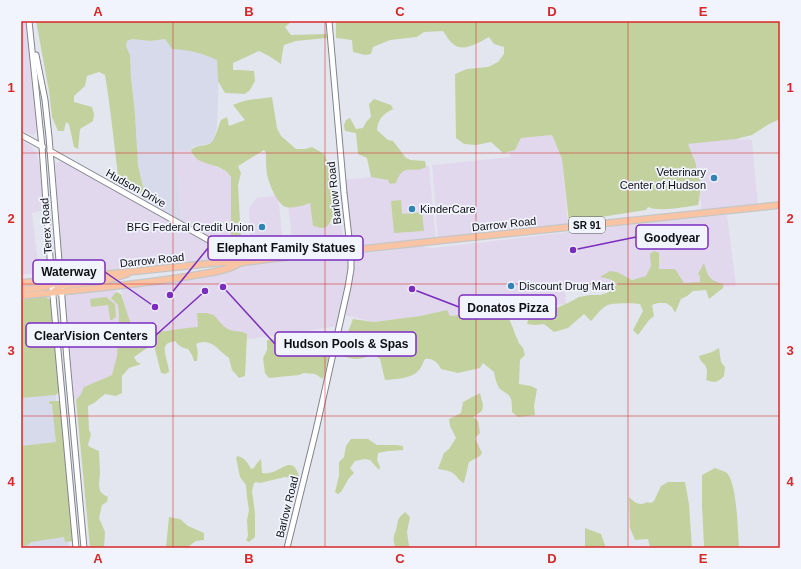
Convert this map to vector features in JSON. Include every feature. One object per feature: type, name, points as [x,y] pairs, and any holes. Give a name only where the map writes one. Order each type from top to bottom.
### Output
[{"type":"main road","name":"Darrow Road","points":[[21,283],[51,282],[60,278],[225,262],[238,264],[350,250],[780,206]]},
{"type":"main road","name":"Darrow Road","points":[[21,296],[52,292],[61,289],[123,285],[188,276],[231,268],[238,264]]},
{"type":"main road","points":[[188,266],[188,276]]},
{"type":"main road","points":[[61,289],[108,280],[133,272]]},
{"type":"main road","points":[[122,276],[123,285]]},
{"type":"main road","points":[[21,290],[51,282]]},
{"type":"street","name":"Barlow Road","points":[[287,548],[315,434],[351,269],[329,21]]},
{"type":"street","name":"Terex Road","points":[[30,22],[42,146],[51,282],[76,546]]},
{"type":"street","name":"Terex Road","points":[[30,22],[45,100],[51,151],[60,278],[84,545]]},
{"type":"street","name":"Hudson Drive","points":[[21,135],[223,248],[233,256],[238,264]]},
{"type":"street","points":[[62,396],[70,395]]},
{"type":"street","points":[[76,546],[84,545]]},
{"type":"shaded area","points":[[21,21],[27,21],[39,129],[33,136],[21,130]]},
{"type":"shaded area","points":[[132,39],[150,41],[165,39],[173,49],[184,49],[197,52],[218,60],[217,128],[214,140],[211,143],[193,147],[191,150],[175,150],[181,221],[140,197],[144,192],[138,165],[130,55],[126,46],[127,41]]},
{"type":"shaded area","points":[[552,135],[562,159],[568,225],[438,239],[432,165],[511,157],[509,151],[515,150],[521,138]]},
{"type":"shaded area","points":[[21,139],[31,146],[36,153],[40,167],[44,210],[32,213],[39,273],[21,275]]},
{"type":"shaded area","points":[[736,139],[752,140],[758,206],[702,212],[700,194],[701,184],[696,164],[688,144]]},
{"type":"shaded area","points":[[175,150],[191,150],[192,155],[197,159],[224,170],[231,177],[231,235],[233,245],[231,249],[181,221]]},
{"type":"shaded area","points":[[64,160],[223,250],[224,259],[68,276],[63,270],[55,166],[57,163]]},
{"type":"shaded area","points":[[429,166],[436,241],[350,250],[343,180],[371,177],[380,170]]},
{"type":"shaded area","points":[[278,195],[283,243],[259,245],[250,236],[249,209],[256,198]]},
{"type":"shaded area","points":[[310,203],[313,226],[341,223],[344,244],[293,249],[288,205]]},
{"type":"shaded area","points":[[727,215],[736,286],[678,289],[650,277],[565,288],[566,304],[450,316],[446,310],[420,316],[374,322],[344,315],[351,270],[339,326],[251,339],[213,333],[162,333],[133,336],[120,286],[193,277],[238,263],[350,250],[353,259],[355,254],[393,250],[413,246],[433,248]]},
{"type":"shaded area","points":[[117,285],[116,292],[111,298],[118,305],[119,315],[117,356],[112,375],[84,387],[76,400],[70,395],[61,291]]},
{"type":"shaded area","points":[[56,395],[69,548],[21,548],[21,398]]},
{"type":"green space","points":[[36,21],[292,21],[285,27],[291,35],[327,34],[327,38],[296,41],[284,45],[281,64],[259,51],[233,63],[233,70],[254,71],[255,81],[250,90],[245,94],[225,93],[218,81],[217,60],[206,55],[185,50],[172,49],[165,39],[150,41],[132,39],[127,41],[126,46],[130,55],[138,165],[144,192],[142,194],[119,182],[105,75],[99,72],[87,76],[85,86],[74,96],[74,102],[92,107],[94,114],[93,121],[80,129],[78,149],[74,147],[69,124],[66,122],[64,131],[58,131],[52,117],[49,91]]},
{"type":"green space","points":[[336,21],[780,21],[780,119],[752,135],[736,139],[688,144],[696,167],[699,170],[700,196],[698,205],[665,209],[648,207],[646,210],[569,222],[562,159],[552,135],[521,138],[515,150],[503,153],[491,142],[476,145],[464,144],[456,138],[455,74],[467,69],[488,67],[498,62],[504,54],[504,47],[494,44],[489,37],[471,46],[462,47],[452,43],[443,31],[424,32],[417,37],[390,40],[373,47],[371,54],[365,55],[353,52],[352,40],[336,38]]},
{"type":"green space","points":[[272,97],[277,128],[281,136],[296,149],[312,147],[324,154],[333,179],[335,207],[333,216],[328,225],[324,228],[320,228],[313,226],[310,203],[292,208],[283,206],[275,195],[267,176],[266,153],[264,150],[238,166],[241,173],[238,185],[241,240],[240,246],[233,245],[231,235],[231,177],[227,172],[220,168],[196,158],[191,150],[212,142],[221,120],[227,117],[229,126],[245,120],[233,105],[247,100]]},
{"type":"green space","points":[[374,99],[391,105],[393,109],[382,117],[377,130],[388,140],[393,141],[406,158],[425,161],[426,167],[417,170],[405,170],[399,176],[396,183],[390,184],[388,180],[371,177],[367,158],[358,154],[356,133],[345,131],[344,125],[346,120],[350,118],[356,129],[363,128],[371,117],[369,104]]},
{"type":"green space","points":[[401,200],[402,214],[422,212],[424,231],[394,233],[391,201]]},
{"type":"green space","points":[[654,251],[659,253],[659,269],[675,269],[684,283],[700,282],[700,276],[698,274],[704,263],[710,277],[723,284],[723,288],[709,299],[706,290],[693,291],[681,299],[675,313],[672,307],[666,303],[652,305],[654,316],[649,320],[638,335],[633,330],[643,311],[640,304],[611,304],[605,306],[591,321],[584,314],[568,328],[554,332],[544,324],[527,324],[529,317],[552,310],[579,297],[607,293],[618,284],[609,279],[600,277],[610,271],[617,272],[632,280],[646,276],[651,266],[650,254]]},
{"type":"green space","points":[[116,292],[121,294],[134,334],[198,327],[197,313],[206,313],[214,315],[222,325],[228,329],[247,334],[245,376],[239,378],[232,370],[229,358],[214,346],[206,342],[196,344],[197,361],[194,361],[188,349],[184,348],[175,341],[168,343],[165,347],[165,353],[169,372],[165,374],[161,373],[154,345],[134,357],[137,362],[141,364],[129,368],[122,376],[122,393],[116,396],[105,394],[88,406],[89,430],[91,434],[88,445],[99,451],[100,491],[108,497],[107,502],[102,505],[99,518],[105,532],[104,548],[90,548],[76,400],[84,387],[112,375],[117,356],[119,315],[118,305],[111,298]]},
{"type":"green space","points":[[45,296],[50,300],[52,306],[60,388],[56,395],[21,398],[21,298]]},
{"type":"green space","points":[[106,297],[115,304],[116,317],[112,320],[110,320],[108,305],[91,307],[90,299]]},
{"type":"green space","points":[[447,310],[450,316],[507,310],[515,334],[523,348],[525,355],[520,360],[519,384],[531,386],[537,389],[534,406],[535,415],[518,417],[512,412],[512,402],[510,397],[499,388],[494,372],[483,363],[480,368],[458,373],[441,369],[435,361],[425,359],[420,369],[416,373],[403,378],[385,380],[380,359],[373,354],[364,358],[356,359],[347,358],[338,354],[353,319],[374,322],[420,316]]},
{"type":"green space","points":[[335,332],[323,379],[315,374],[304,373],[299,375],[269,378],[265,373],[263,358],[267,350],[267,340]]},
{"type":"green space","points":[[719,348],[721,362],[725,367],[724,376],[716,382],[712,382],[706,380],[707,369],[699,356]]},
{"type":"green space","points":[[480,393],[483,405],[482,411],[473,417],[478,421],[480,433],[475,438],[482,453],[480,456],[469,462],[464,483],[451,472],[438,469],[444,453],[449,449],[456,438],[450,426],[449,419],[461,413],[463,402]]},
{"type":"green space","points":[[51,401],[59,401],[61,405],[73,541],[65,542],[64,537],[31,542],[28,545],[21,547],[21,446],[56,442],[52,404],[49,404]]},
{"type":"green space","points":[[351,439],[368,439],[377,445],[403,446],[403,450],[378,453],[377,460],[380,467],[379,470],[370,460],[365,459],[355,461],[350,468],[354,473],[338,494],[335,492],[339,476],[339,462],[344,457],[346,446]]},
{"type":"green space","points":[[238,456],[246,461],[251,469],[254,468],[261,459],[262,473],[273,472],[290,465],[293,466],[299,476],[297,479],[285,477],[254,483],[252,491],[255,514],[255,537],[249,542],[246,540],[248,536],[247,520],[249,510],[246,485],[240,477],[236,458]]},
{"type":"green space","points":[[715,468],[727,473],[733,487],[739,548],[705,548],[704,546],[702,475]]},
{"type":"green space","points":[[668,482],[685,482],[689,504],[692,548],[650,548],[648,539],[635,540],[630,528],[629,497],[634,502],[639,504],[648,502],[651,503],[654,501],[661,486]]},
{"type":"green space","points":[[405,512],[410,517],[407,532],[410,548],[392,548],[395,547],[394,538],[398,520]]},
{"type":"green space","points":[[169,517],[180,519],[188,526],[204,533],[204,540],[196,541],[189,546],[189,548],[166,548]]},
{"type":"green space","points":[[585,528],[601,534],[606,548],[585,548]]},
{"type":"place","name":"Veterinary Center of Hudson","points":[[714,178]]},
{"type":"place","name":"KinderCare","points":[[412,209]]},
{"type":"place","name":"BFG Federal Credit Union","points":[[262,227]]},
{"type":"place","name":"Goodyear","points":[[573,250]]},
{"type":"place","name":"Discount Drug Mart","points":[[511,286]]},
{"type":"place","name":"Hudson Pools & Spas","points":[[223,287]]},
{"type":"place","name":"Donatos Pizza","points":[[412,289]]},
{"type":"place","name":"ClearVision Centers","points":[[205,291]]},
{"type":"place","name":"Elephant Family Statues","points":[[170,295]]},
{"type":"place","name":"Waterway","points":[[155,307]]}]
